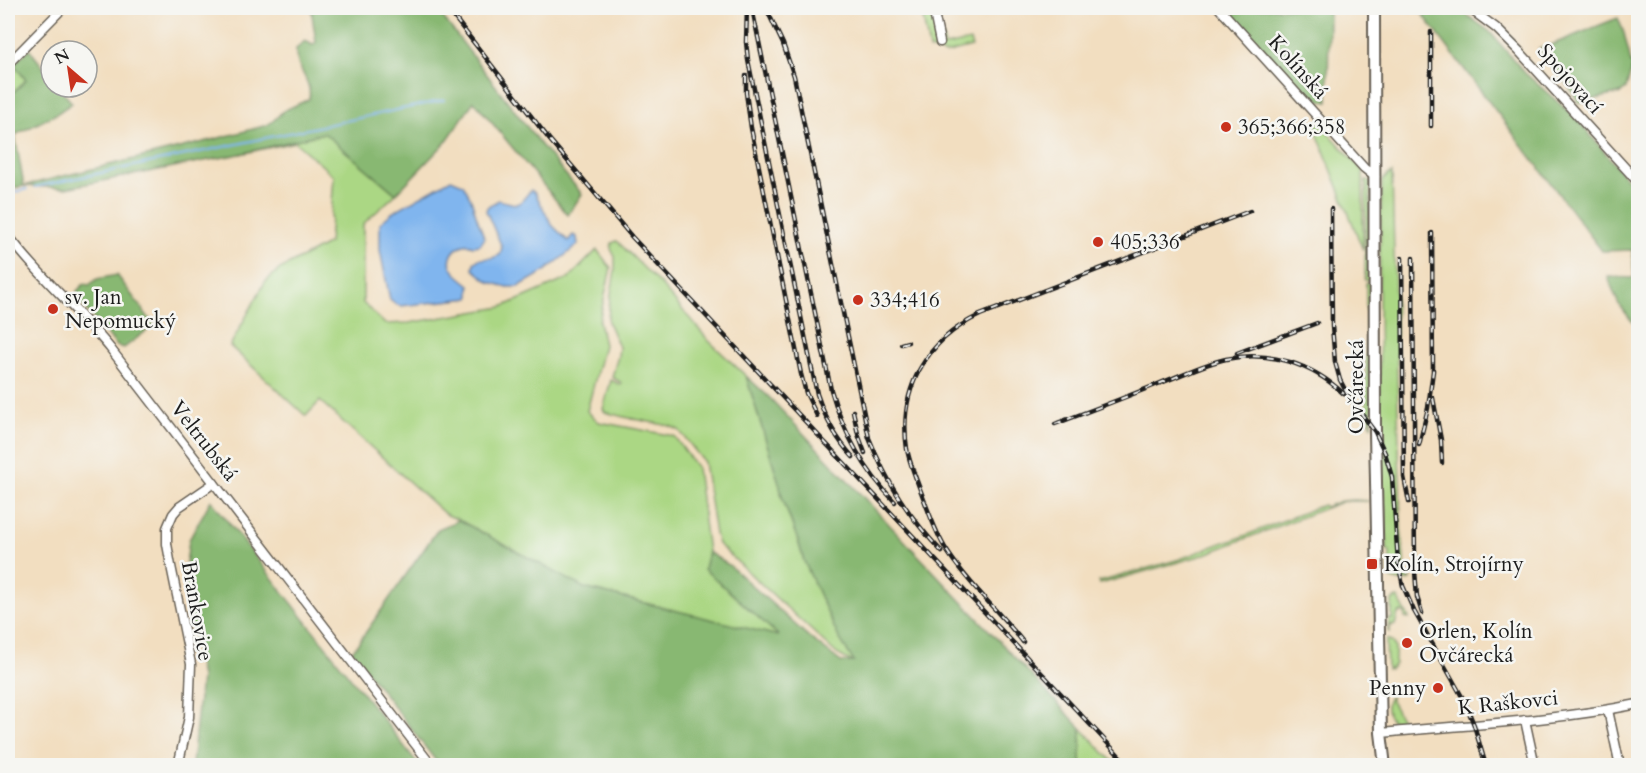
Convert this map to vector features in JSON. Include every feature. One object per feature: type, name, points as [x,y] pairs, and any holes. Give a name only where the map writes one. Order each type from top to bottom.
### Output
[{"type":"main road","name":"Ovčárecká","points":[[1374,8],[1376,432],[1381,733],[1385,765]]},
{"type":"street","points":[[8,64],[63,8]]},
{"type":"street","points":[[933,8],[939,42]]},
{"type":"street","name":"Kolínská","points":[[1219,8],[1364,168],[1375,177]]},
{"type":"street","name":"Spojovací","points":[[1469,8],[1496,28],[1520,51],[1638,182]]},
{"type":"street","name":"Veltrubská","points":[[8,235],[34,267],[104,341],[432,765]]},
{"type":"street","name":"Brankovice","points":[[177,765],[189,717],[191,664],[167,544],[167,528],[179,507],[214,483]]},
{"type":"street","name":"K Raškovci","points":[[1381,733],[1525,720],[1638,704]]},
{"type":"street","points":[[1608,710],[1620,765]]},
{"type":"street","points":[[1525,720],[1535,765]]},
{"type":"green space","points":[[311,8],[436,8],[541,145],[582,194],[568,215],[474,101],[446,142],[396,194],[324,133],[240,154],[66,188],[24,186],[267,125],[283,111],[309,99],[310,92],[296,56],[296,49],[305,41],[313,45],[316,42]]},
{"type":"green space","points":[[921,8],[929,8],[942,34],[945,46],[970,41],[972,47],[945,54],[929,49]]},
{"type":"green space","points":[[1226,8],[1329,8],[1328,102],[1313,99],[1309,101]]},
{"type":"green space","points":[[1391,8],[1457,8],[1489,31],[1525,73],[1576,118],[1638,192],[1638,329],[1618,303],[1608,277],[1634,278],[1632,250],[1602,251],[1421,12]]},
{"type":"green space","points":[[1618,18],[1632,67],[1626,89],[1621,93],[1579,103],[1564,79],[1539,49]]},
{"type":"green space","points":[[29,49],[39,62],[39,99],[69,99],[72,103],[15,135],[24,186],[8,189],[8,98],[26,80],[14,64]]},
{"type":"green space","points":[[14,64],[26,80],[8,98],[8,70]]},
{"type":"green space","points":[[1319,122],[1363,171],[1363,250],[1315,128]]},
{"type":"green space","points":[[324,133],[396,194],[363,224],[363,303],[385,324],[409,323],[502,307],[569,278],[597,250],[611,268],[599,321],[604,345],[587,411],[599,422],[674,436],[697,468],[708,552],[704,569],[781,637],[584,588],[445,514],[320,401],[306,416],[230,346],[265,282],[280,269],[329,243],[334,176],[295,142],[240,154]]},
{"type":"green space","points":[[1392,173],[1401,528],[1406,578],[1411,579],[1407,581],[1392,579],[1389,574],[1390,551],[1387,550],[1380,452],[1379,286],[1382,181]]},
{"type":"green space","points":[[1366,181],[1370,181],[1371,280],[1365,280]]},
{"type":"green space","points":[[617,241],[662,286],[709,341],[746,376],[782,497],[804,561],[838,636],[855,662],[837,654],[718,544],[704,462],[679,430],[605,412],[603,409],[611,380],[621,385],[622,383],[612,377],[619,347],[608,322],[615,270],[615,257],[611,249],[612,243]]},
{"type":"green space","points":[[117,275],[154,325],[124,348],[117,346],[78,300],[77,291],[84,284],[89,285],[97,279]]},
{"type":"green space","points":[[1366,283],[1371,283],[1372,426],[1366,403]]},
{"type":"green space","points":[[746,376],[769,397],[1081,728],[1081,765],[439,765],[352,652],[438,529],[459,520],[584,588],[779,636],[704,569],[708,552],[729,565],[809,637],[841,662],[854,662],[838,636],[804,561],[782,497]]},
{"type":"green space","points":[[211,500],[419,765],[192,765],[201,678],[184,580],[189,540]]},
{"type":"green space","points":[[1354,500],[1369,501],[1344,501],[1200,556],[1100,584],[1099,582],[1180,559],[1323,505],[1325,507],[1341,501]]},
{"type":"green space","points":[[1398,598],[1409,618],[1405,618],[1403,612],[1398,613],[1395,625],[1390,626],[1390,632],[1388,631],[1389,619],[1392,619],[1392,601]]},
{"type":"green space","points":[[1387,639],[1391,641],[1395,650],[1395,664],[1390,669],[1387,669]]},
{"type":"green space","points":[[1391,696],[1391,701],[1404,724],[1427,722],[1408,725],[1396,724],[1389,716],[1387,709],[1387,702]]},
{"type":"green space","points":[[1081,728],[1116,765],[1081,766]]},
{"type":"water","points":[[451,179],[463,184],[471,199],[484,239],[480,245],[459,247],[451,258],[450,263],[454,271],[470,285],[470,298],[401,306],[395,304],[390,300],[380,250],[380,223],[393,212]]},
{"type":"water","points":[[531,190],[535,193],[552,225],[568,241],[573,235],[577,237],[578,245],[544,272],[518,287],[507,287],[489,282],[473,269],[474,263],[479,259],[500,255],[502,247],[486,211],[487,208],[498,200],[520,203]]},
{"type":"waterway","points":[[35,187],[444,100]]},
{"type":"waterway","points":[[8,194],[27,189]]},
{"type":"railway","points":[[447,8],[549,139],[632,237],[1129,766]]},
{"type":"railway","points":[[747,8],[748,60],[817,394],[832,428],[853,457]]},
{"type":"railway","points":[[752,8],[831,390],[856,450],[864,464],[895,502]]},
{"type":"railway","points":[[766,8],[783,44],[794,76],[869,438],[883,470],[900,499],[919,526],[942,552]]},
{"type":"railway","points":[[1431,32],[1431,126]]},
{"type":"railway","points":[[746,76],[751,128],[801,374],[806,393],[817,416]]},
{"type":"railway","points":[[1331,209],[1332,326],[1335,362],[1340,380],[1349,397],[1375,432],[1385,453],[1392,477],[1398,562],[1403,586],[1414,611],[1465,702],[1486,766]]},
{"type":"railway","points":[[1023,642],[964,575],[947,551],[936,531],[916,479],[907,449],[905,427],[907,406],[920,369],[945,338],[961,325],[980,315],[1250,211]]},
{"type":"railway","points":[[1419,445],[1428,408],[1433,371],[1432,233]]},
{"type":"railway","points":[[1402,258],[1404,477],[1409,502]]},
{"type":"railway","points":[[1413,258],[1415,571],[1417,597],[1422,613]]},
{"type":"railway","points":[[1237,353],[1317,323]]},
{"type":"railway","points":[[901,344],[908,342]]},
{"type":"railway","points":[[1055,424],[1209,364],[1242,357],[1274,358],[1304,367],[1344,394]]},
{"type":"railway","points":[[1433,398],[1441,440],[1442,463]]},
{"type":"railway","points":[[853,411],[865,453]]},
{"type":"place","name":"365;366;358","points":[[1226,127]]},
{"type":"place","name":"405;336","points":[[1098,242]]},
{"type":"place","name":"334;416","points":[[858,300]]},
{"type":"place","name":"sv. Jan Nepomucký","points":[[53,309]]},
{"type":"place","name":"Kolín, Strojírny","points":[[1372,564]]},
{"type":"place","name":"Orlen, Kolín Ovčárecká","points":[[1407,643]]},
{"type":"place","name":"Penny","points":[[1438,688]]}]
